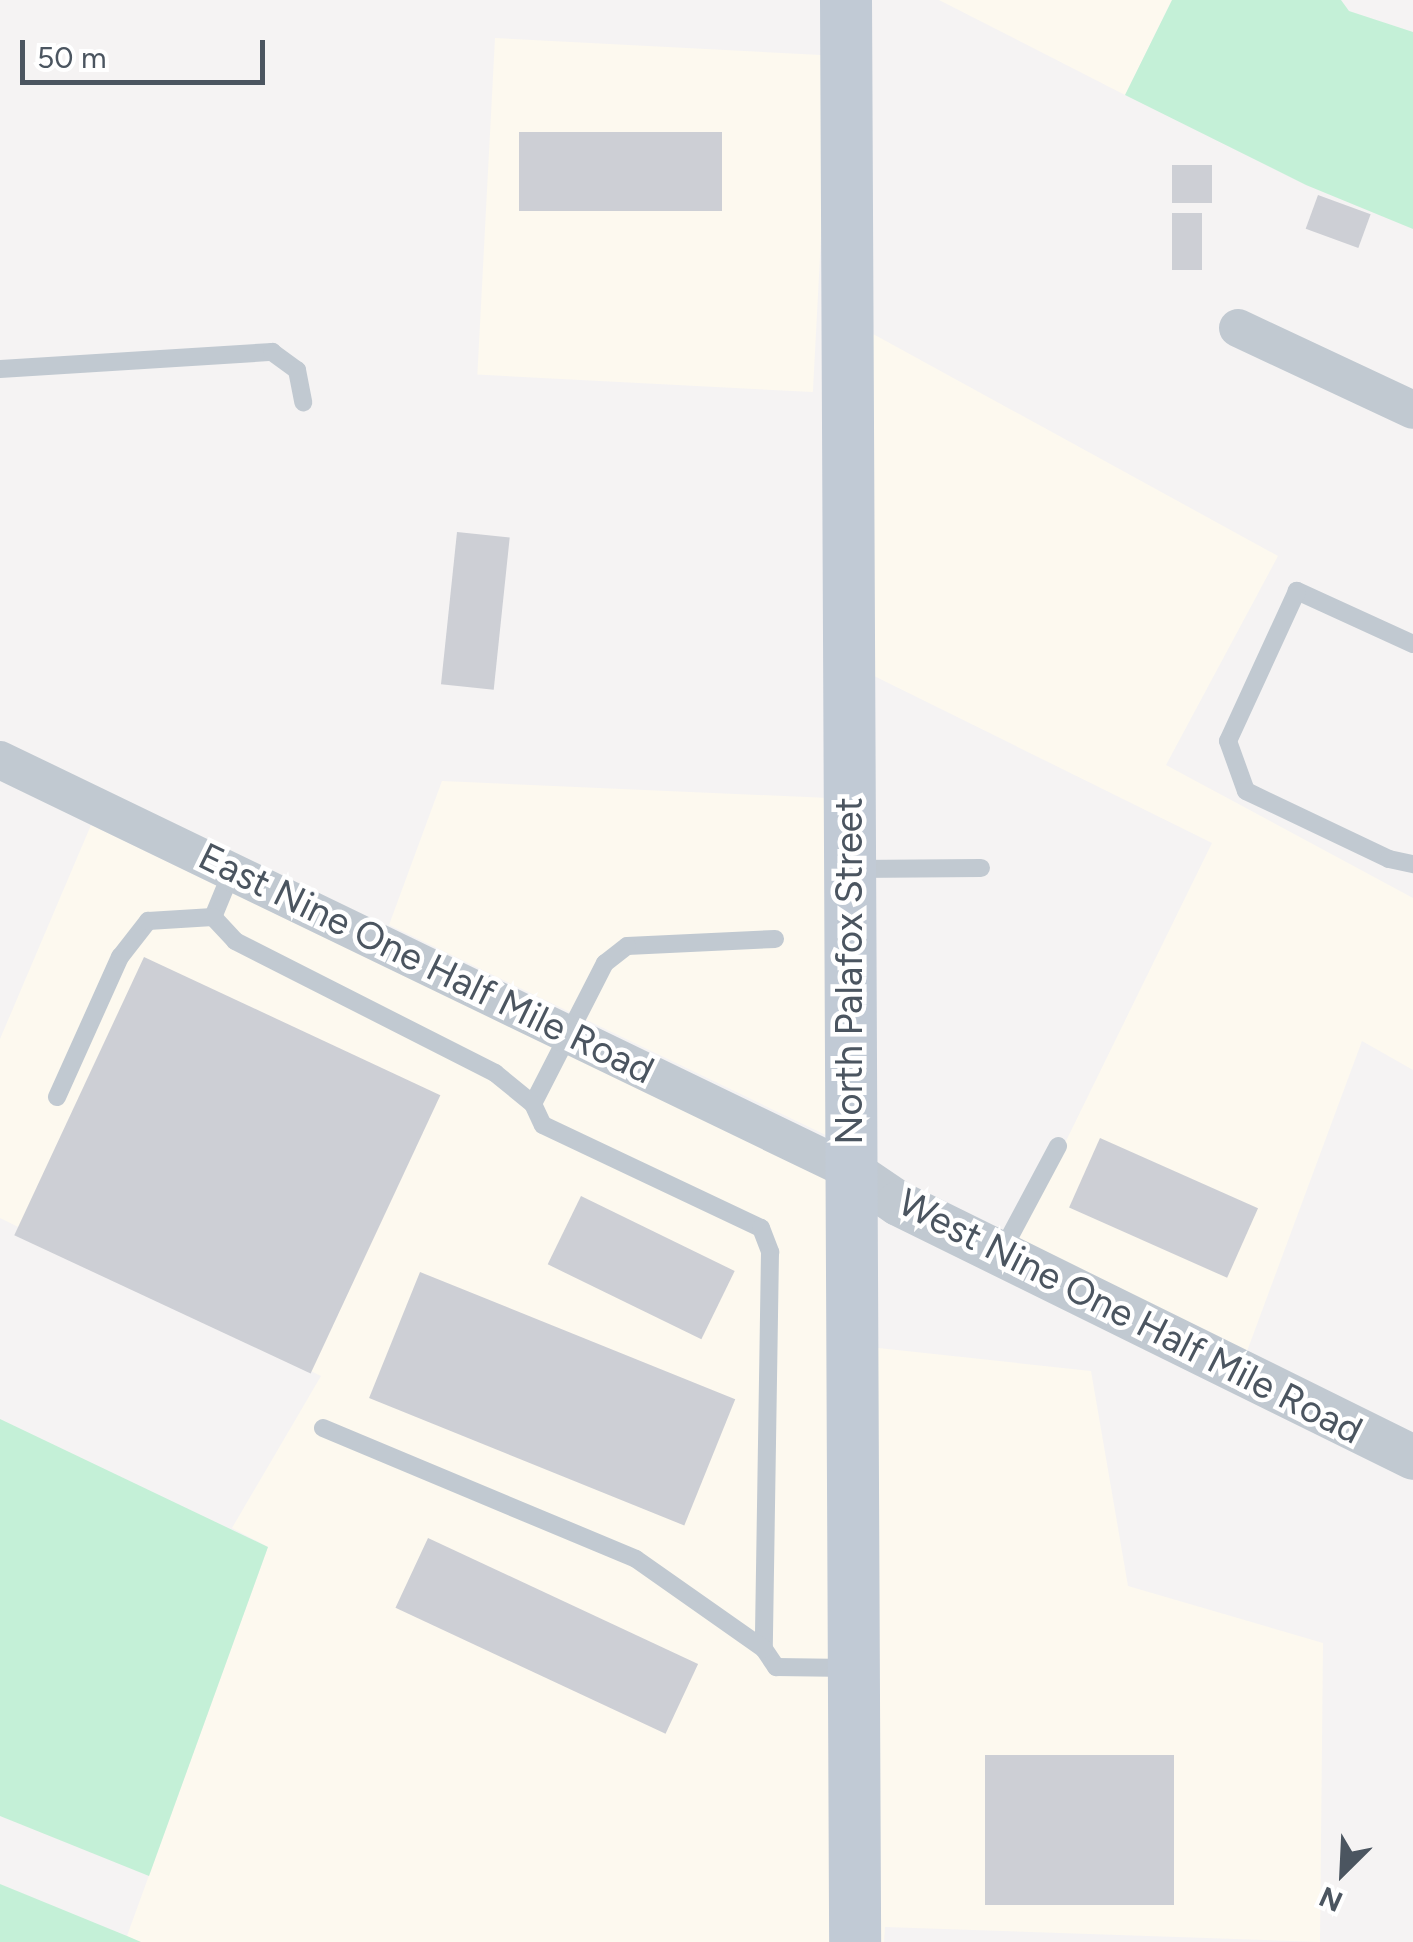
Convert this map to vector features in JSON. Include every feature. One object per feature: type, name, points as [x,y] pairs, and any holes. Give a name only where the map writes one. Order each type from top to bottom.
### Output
[{"type":"main road","name":"North Palafox Street","points":[[846,0],[856,1942]]},
{"type":"street","points":[[1238,328],[1413,410]]},
{"type":"street","name":"East Nine One Half Mile Road","points":[[0,760],[850,1171]]},
{"type":"street","name":"West Nine One Half Mile Road","points":[[850,1171],[898,1203],[1413,1458]]},
{"type":"lane","points":[[0,369],[272,352],[297,370],[304,402]]},
{"type":"lane","points":[[1413,644],[1297,591],[1228,740],[1246,791],[1389,859],[1413,864]]},
{"type":"lane","points":[[849,869],[981,868]]},
{"type":"lane","points":[[214,917],[232,871]]},
{"type":"lane","points":[[58,1097],[120,957],[148,920],[214,917]]},
{"type":"lane","points":[[214,917],[234,941],[495,1072],[533,1104],[543,1126],[760,1228],[770,1252],[764,1649]]},
{"type":"lane","points":[[533,1104],[605,963],[627,946],[775,940]]},
{"type":"lane","points":[[1000,1254],[1058,1146]]},
{"type":"lane","points":[[323,1428],[636,1560],[764,1649],[776,1667],[854,1668]]},
{"type":"shaded area","points":[[939,0],[1172,0],[1125,95]]},
{"type":"shaded area","points":[[495,38],[831,56],[813,392],[477,375]]},
{"type":"shaded area","points":[[864,329],[1278,556],[1166,765],[1413,898],[1413,1070],[1362,1041],[1246,1354],[1017,1241],[1212,843],[866,672]]},
{"type":"shaded area","points":[[442,781],[829,798],[834,1139],[389,925]]},
{"type":"shaded area","points":[[91,825],[834,1183],[838,1942],[141,1942],[127,1936],[268,1547],[232,1528],[321,1376],[0,1218],[0,1039]]},
{"type":"shaded area","points":[[869,1347],[1091,1371],[1128,1586],[1323,1643],[1320,1942],[885,1927],[884,1942],[872,1942]]},
{"type":"green space","points":[[1172,0],[1341,0],[1349,11],[1413,32],[1413,229],[1306,185],[1125,95]]},
{"type":"green space","points":[[0,1419],[268,1547],[149,1876],[0,1816]]},
{"type":"green space","points":[[0,1884],[127,1936],[141,1942],[0,1942]]},
{"type":"building","points":[[519,132],[722,132],[722,211],[519,211]]},
{"type":"building","points":[[1172,165],[1212,165],[1212,203],[1172,203]]},
{"type":"building","points":[[1318,195],[1371,214],[1358,248],[1306,229]]},
{"type":"building","points":[[1172,213],[1202,213],[1202,270],[1172,270]]},
{"type":"building","points":[[457,532],[510,538],[494,690],[441,684]]},
{"type":"building","points":[[144,957],[440,1095],[311,1373],[14,1235]]},
{"type":"building","points":[[1100,1138],[1258,1208],[1227,1278],[1069,1207]]},
{"type":"building","points":[[581,1196],[735,1271],[701,1339],[548,1264]]},
{"type":"building","points":[[420,1272],[735,1399],[684,1525],[369,1398]]},
{"type":"building","points":[[428,1538],[698,1664],[666,1734],[395,1608]]},
{"type":"building","points":[[985,1755],[1174,1755],[1174,1905],[985,1905]]}]
